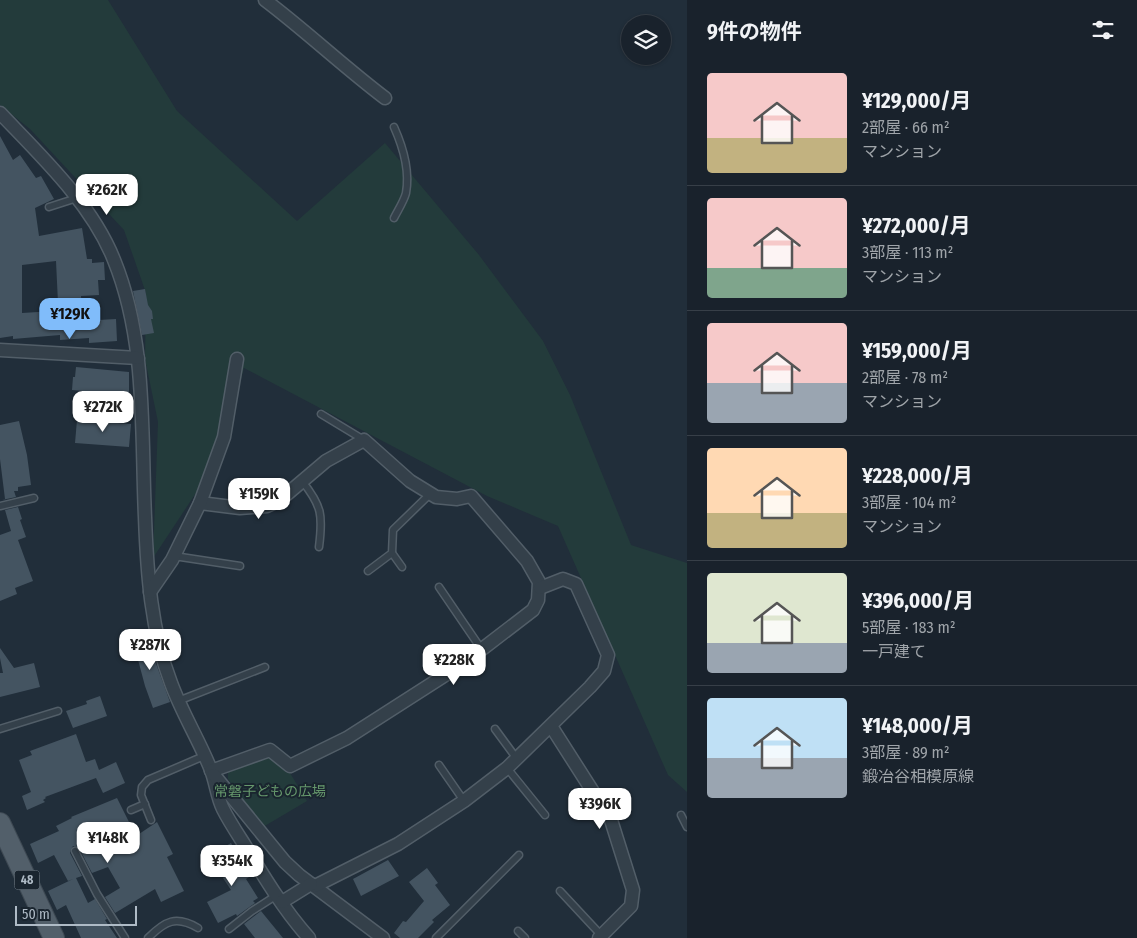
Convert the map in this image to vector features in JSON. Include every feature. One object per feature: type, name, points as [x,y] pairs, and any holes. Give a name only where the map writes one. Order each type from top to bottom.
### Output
[{"type":"main road","name":"48","points":[[0,823],[54,938]]},
{"type":"street","points":[[265,0],[352,73],[385,98]]},
{"type":"street","points":[[0,113],[77,198],[96,225],[114,259],[128,302],[138,358],[143,425],[145,518],[150,592],[158,638],[170,681],[211,771],[223,809],[257,866],[309,938]]},
{"type":"street","points":[[0,350],[138,358]]},
{"type":"street","points":[[150,592],[174,556],[200,503],[224,437],[237,359]]},
{"type":"street","points":[[200,503],[240,508],[267,506],[280,500],[326,461],[364,440],[410,481],[430,494],[436,497],[458,499],[471,496],[527,561],[539,582],[540,588],[534,610],[464,663],[347,738],[290,766],[270,750],[211,771]]},
{"type":"street","points":[[279,898],[313,885],[398,844],[464,801],[512,763],[604,671],[608,655],[576,584],[563,578],[540,588]]},
{"type":"street","points":[[551,726],[612,820],[633,890],[631,906],[600,937]]},
{"type":"street","points":[[211,771],[285,862],[384,938]]},
{"type":"lane","points":[[394,127],[401,142],[407,177],[406,194],[394,218]]},
{"type":"lane","points":[[49,207],[77,198]]},
{"type":"lane","points":[[321,414],[364,440]]},
{"type":"lane","points":[[302,480],[316,497],[321,526],[319,547]]},
{"type":"lane","points":[[402,567],[392,553],[393,530],[430,494]]},
{"type":"lane","points":[[0,506],[34,498]]},
{"type":"lane","points":[[368,571],[392,553]]},
{"type":"lane","points":[[174,556],[240,566]]},
{"type":"lane","points":[[439,587],[482,650]]},
{"type":"lane","points":[[178,701],[265,667]]},
{"type":"lane","points":[[0,729],[58,711]]},
{"type":"lane","points":[[495,728],[512,763],[545,815]]},
{"type":"lane","points":[[151,820],[141,795],[142,787],[148,780],[204,756]]},
{"type":"lane","points":[[439,765],[464,801]]},
{"type":"lane","points":[[131,810],[145,804]]},
{"type":"lane","points":[[681,815],[687,827]]},
{"type":"lane","points":[[75,851],[102,902],[125,938]]},
{"type":"lane","points":[[436,938],[519,856]]},
{"type":"lane","points":[[560,891],[600,937]]},
{"type":"lane","points":[[229,929],[244,916],[279,898]]},
{"type":"lane","points":[[148,938],[161,925],[176,920],[187,922],[198,928]]},
{"type":"lane","points":[[518,931],[525,938]]},
{"type":"green space","points":[[0,0],[108,0],[177,111],[297,221],[385,143],[479,255],[543,341],[570,395],[631,545],[687,563],[687,792],[668,775],[558,526],[487,496],[244,368],[219,458],[153,558],[158,422],[145,359],[146,293],[124,230],[30,129],[0,105]]},
{"type":"green space","name":"常磐子どもの広場","points":[[267,756],[290,773],[307,801],[263,827],[228,779],[228,770]]},
{"type":"building","points":[[0,136],[13,160],[20,155],[36,178],[41,176],[54,199],[35,208],[39,236],[82,228],[87,259],[92,259],[92,263],[104,262],[105,280],[98,280],[99,295],[81,296],[82,321],[116,319],[117,341],[89,343],[89,338],[60,340],[60,335],[13,339],[13,336],[0,338]],"holes":[[[56,261],[58,303],[54,303],[54,311],[22,313],[22,265]]]},
{"type":"building","points":[[145,289],[148,305],[152,311],[153,319],[151,319],[154,333],[142,335],[133,291]]},
{"type":"building","points":[[76,367],[129,372],[129,395],[72,390]]},
{"type":"building","points":[[77,420],[131,424],[129,447],[75,443]]},
{"type":"building","points":[[19,421],[27,455],[31,485],[18,487],[18,491],[14,491],[16,497],[2,500],[5,499],[0,459],[0,425]]},
{"type":"building","points":[[18,507],[26,537],[18,540],[33,581],[15,588],[17,594],[0,601],[0,535],[11,531],[5,510]]},
{"type":"building","points":[[134,632],[148,632],[150,659],[154,658],[170,702],[153,708],[137,656],[135,656]]},
{"type":"building","points":[[0,648],[14,668],[34,663],[40,687],[0,697],[0,673],[3,673]]},
{"type":"building","points":[[100,696],[107,716],[73,728],[66,711],[87,704],[86,701]]},
{"type":"building","points":[[76,734],[86,762],[95,759],[99,770],[116,762],[125,783],[103,793],[96,778],[45,797],[43,800],[45,802],[27,810],[22,796],[31,792],[19,760],[32,755],[30,751]]},
{"type":"building","points":[[117,798],[136,836],[157,822],[173,854],[167,857],[184,891],[161,902],[155,889],[115,913],[105,897],[120,888],[108,867],[92,873],[79,848],[73,846],[70,853],[82,876],[76,878],[88,903],[95,899],[107,919],[105,920],[117,938],[81,938],[66,905],[57,910],[48,891],[73,879],[68,881],[54,855],[38,863],[30,844],[59,831],[56,826],[71,817]]},
{"type":"building","points":[[231,843],[241,860],[239,862],[249,877],[246,879],[258,898],[253,901],[255,903],[237,916],[236,914],[218,923],[207,902],[231,890],[223,878],[226,875],[213,853]]},
{"type":"building","points":[[388,860],[399,876],[361,896],[353,879]]},
{"type":"building","points":[[427,868],[438,883],[435,885],[450,905],[432,920],[434,922],[418,938],[400,938],[394,933],[403,921],[406,922],[424,901],[409,882]]},
{"type":"building","points":[[261,911],[283,938],[255,938],[244,924]]}]
